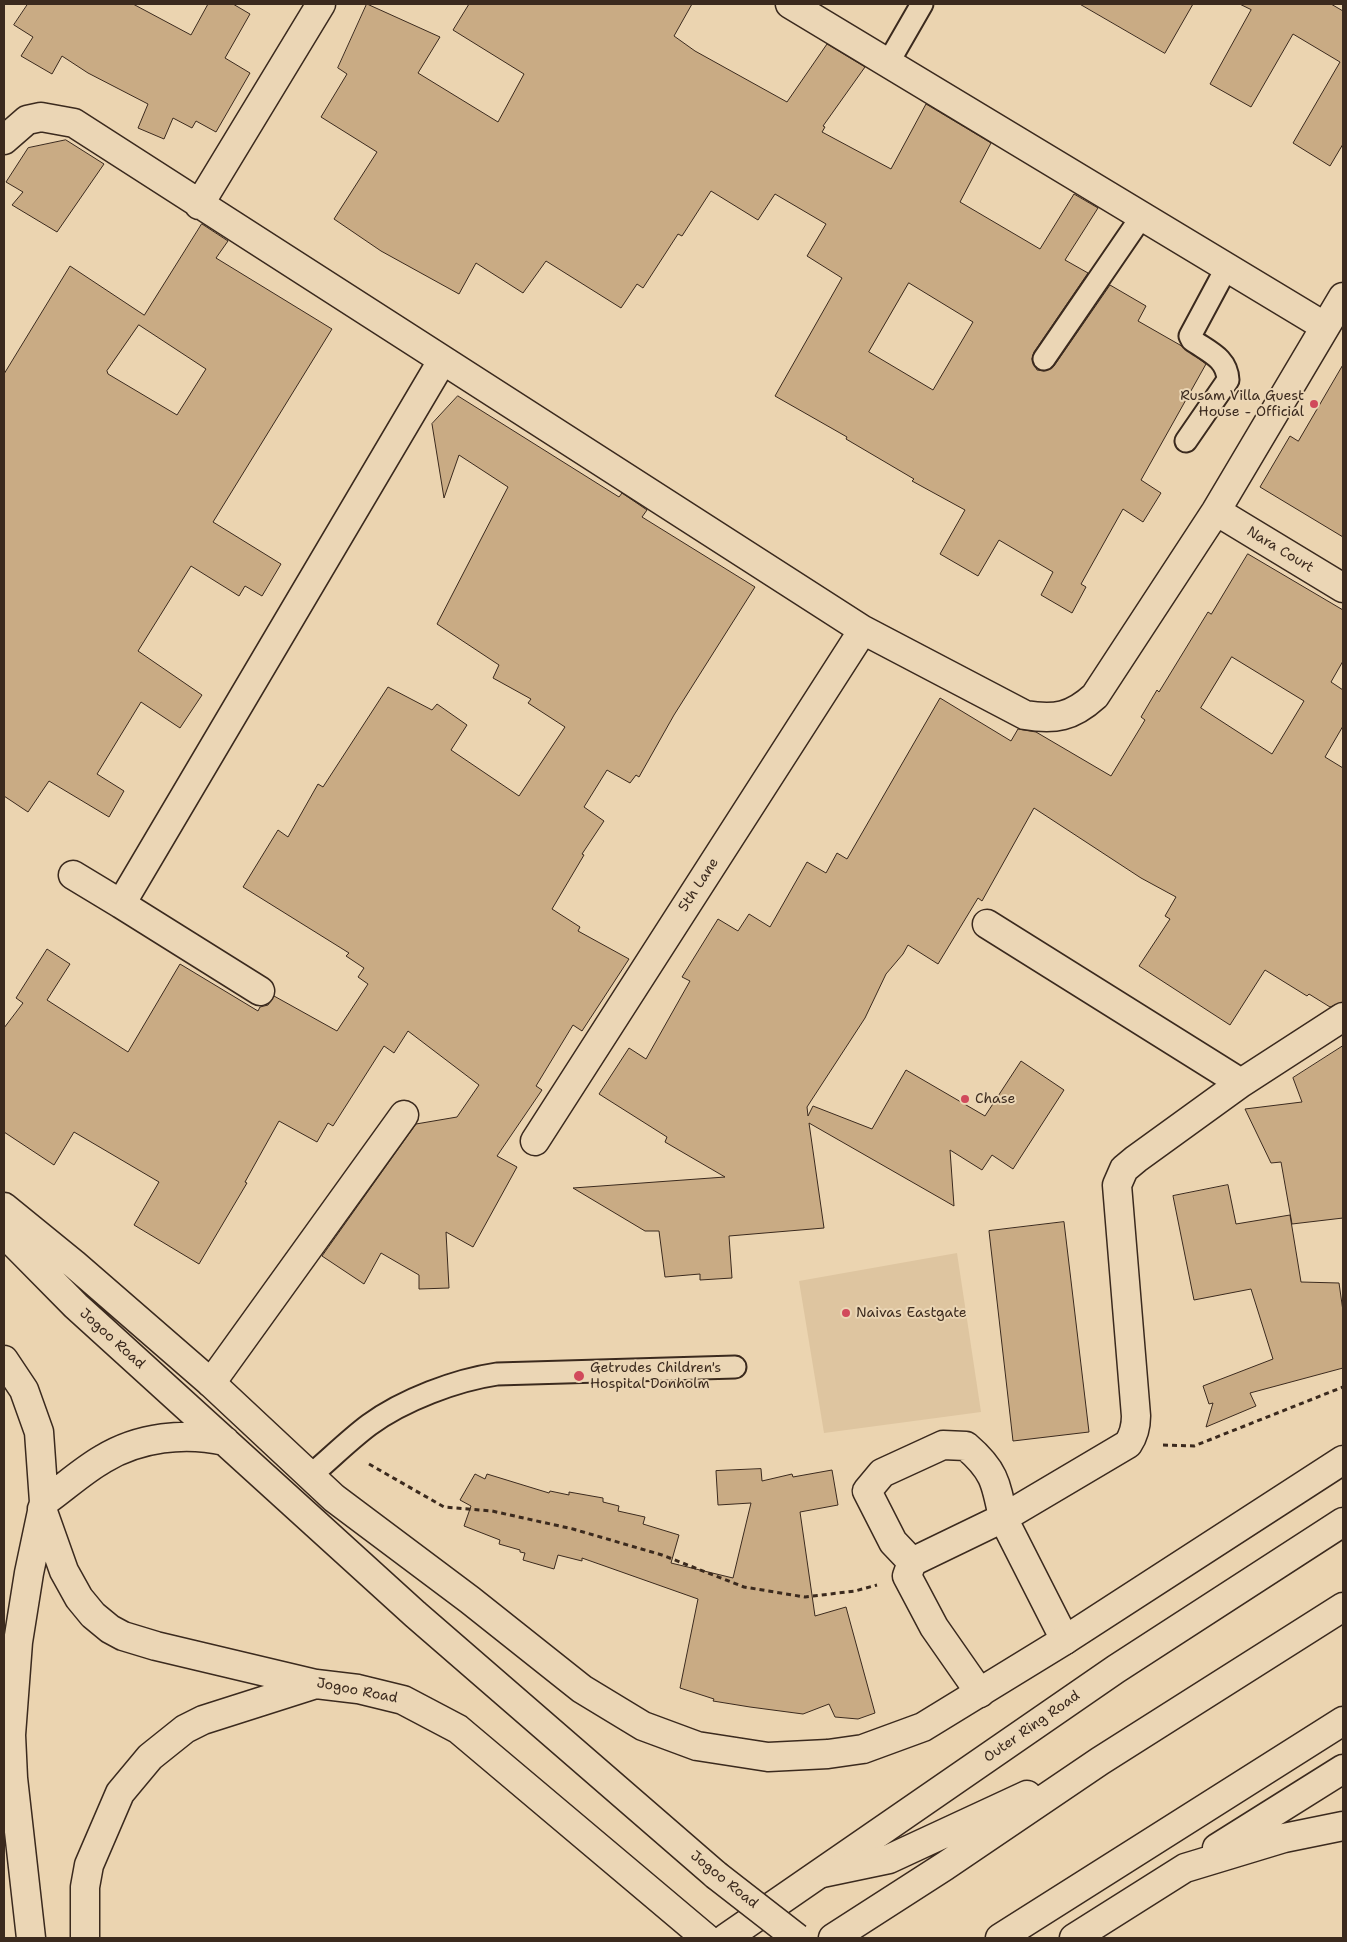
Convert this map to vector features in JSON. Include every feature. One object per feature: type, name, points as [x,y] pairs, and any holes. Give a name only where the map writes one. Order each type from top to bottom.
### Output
[{"type":"main road","points":[[199,204],[322,4]]},
{"type":"main road","points":[[790,4],[1324,326]]},
{"type":"main road","points":[[4,140],[27,120],[41,117],[74,123],[863,630],[1025,715],[1047,719],[1067,715],[1081,709],[1095,696],[1216,511],[1343,296]]},
{"type":"main road","points":[[121,904],[442,361]]},
{"type":"main road","name":"Nara Court","points":[[1216,511],[1343,588]]},
{"type":"main road","name":"5th Lane","points":[[535,1140],[863,630]]},
{"type":"main road","points":[[73,875],[260,991]]},
{"type":"main road","points":[[988,924],[1241,1084]]},
{"type":"main road","points":[[909,1569],[1003,1518],[1128,1444],[1134,1433],[1136,1416],[1117,1185],[1124,1170],[1136,1159],[1241,1084],[1343,1017]]},
{"type":"main road","points":[[211,1383],[404,1115]]},
{"type":"main road","points":[[4,1207],[74,1264],[211,1383],[334,1498],[470,1600],[582,1689],[643,1726],[677,1740],[727,1752],[768,1757],[862,1750],[923,1727],[1064,1640],[1343,1460]]},
{"type":"main road","name":"Jogoo Road","points":[[4,1233],[76,1306],[415,1614],[716,1875],[797,1938]]},
{"type":"main road","name":"Jogoo Road","points":[[4,1360],[24,1390],[39,1432],[43,1505],[64,1571],[79,1598],[93,1615],[110,1629],[123,1636],[156,1646],[316,1684],[358,1689],[403,1700],[458,1729],[676,1915],[706,1938]]},
{"type":"main road","points":[[31,1938],[7,1735],[18,1642],[43,1505],[104,1458],[127,1447],[160,1439],[182,1437],[204,1436],[226,1441]]},
{"type":"main road","points":[[980,1693],[934,1627],[909,1569],[867,1491],[882,1473],[943,1445],[966,1446],[986,1463],[997,1489],[1003,1518],[1064,1640]]},
{"type":"main road","name":"Outer Ring Road","points":[[726,1938],[1116,1669],[1343,1522]]},
{"type":"main road","points":[[833,1938],[945,1866],[1100,1761],[1343,1607]]},
{"type":"main road","points":[[85,1938],[85,1887],[89,1866],[120,1793],[150,1758],[185,1729],[203,1720],[316,1684]]},
{"type":"main road","points":[[1000,1938],[1343,1721]]},
{"type":"main road","points":[[822,1873],[889,1859],[1100,1761]]},
{"type":"main road","points":[[1074,1938],[1343,1769]]},
{"type":"main road","points":[[1185,1868],[1284,1838],[1343,1826]]},
{"type":"lane","points":[[888,62],[922,4]]},
{"type":"lane","points":[[1044,359],[1142,216]]},
{"type":"lane","points":[[1186,442],[1228,380],[1227,368],[1223,361],[1192,340],[1190,336],[1227,267]]},
{"type":"lane","points":[[311,1476],[370,1424],[416,1399],[473,1378],[497,1374],[735,1366]]},
{"type":"path","points":[[1134,1433],[1163,1445],[1194,1446],[1343,1386]]},
{"type":"path","points":[[342,1448],[444,1508],[492,1511],[573,1529],[662,1555],[744,1587],[805,1597],[855,1591],[909,1569]]},
{"type":"shaded area","points":[[957,1253],[981,1412],[824,1433],[799,1281]]},
{"type":"building","points":[[28,4],[133,4],[191,35],[208,4],[233,4],[250,14],[225,58],[250,73],[216,132],[196,121],[192,128],[173,118],[164,139],[138,128],[148,104],[88,73],[62,56],[52,74],[21,56],[33,37],[14,25]]},
{"type":"building","points":[[367,4],[440,37],[418,73],[498,122],[524,74],[453,30],[469,4],[692,4],[674,36],[695,51],[787,102],[827,44],[865,67],[823,126],[825,127],[822,132],[891,169],[926,104],[991,143],[960,202],[1040,249],[1074,194],[1098,208],[1065,260],[1088,273],[1034,352],[1032,359],[1037,370],[1044,371],[1054,366],[1110,285],[1146,306],[1138,321],[1180,345],[1206,364],[1141,480],[1161,493],[1143,522],[1123,509],[1081,584],[1086,587],[1072,613],[1041,595],[1053,572],[999,540],[978,576],[940,554],[965,510],[912,481],[914,479],[846,439],[847,437],[775,396],[842,278],[807,256],[826,224],[775,194],[758,220],[711,191],[682,236],[678,234],[643,288],[637,284],[621,308],[546,261],[523,293],[476,263],[459,294],[381,251],[334,219],[377,152],[321,117],[347,74],[338,68]],"holes":[[[909,283],[973,322],[933,390],[869,352]]]},
{"type":"building","points":[[1080,4],[1193,4],[1165,53]]},
{"type":"building","points":[[1240,4],[1331,4],[1343,11],[1343,144],[1330,166],[1293,143],[1340,62],[1293,34],[1251,107],[1210,84],[1251,10]]},
{"type":"building","points":[[66,140],[104,164],[57,232],[12,205],[23,192],[6,182],[28,148]]},
{"type":"building","points":[[202,224],[228,241],[216,258],[332,329],[213,522],[281,564],[262,596],[245,586],[239,596],[191,566],[138,651],[202,695],[180,728],[141,702],[97,774],[124,791],[109,817],[49,781],[28,812],[4,796],[4,374],[70,266],[144,315]],"holes":[[[139,325],[206,369],[177,415],[108,374],[107,371]]]},
{"type":"building","points":[[1343,365],[1343,537],[1260,487],[1290,436],[1298,441]]},
{"type":"building","points":[[458,396],[619,497],[622,493],[647,510],[642,517],[755,587],[674,715],[639,777],[636,775],[630,783],[607,770],[584,807],[604,821],[582,854],[584,855],[552,909],[580,927],[578,931],[629,959],[582,1031],[573,1025],[536,1086],[542,1090],[497,1156],[517,1167],[473,1247],[446,1232],[449,1288],[419,1289],[419,1275],[381,1253],[364,1284],[322,1256],[416,1124],[457,1117],[479,1085],[408,1031],[394,1053],[384,1046],[333,1126],[328,1123],[317,1142],[279,1121],[245,1182],[247,1183],[199,1264],[134,1225],[159,1182],[74,1132],[54,1165],[4,1132],[4,1028],[23,1003],[16,998],[47,949],[70,964],[47,1000],[128,1052],[180,964],[258,1011],[260,1007],[268,1005],[274,996],[337,1031],[368,984],[358,977],[364,968],[346,956],[349,953],[243,887],[278,830],[288,837],[318,784],[323,787],[388,687],[432,710],[437,704],[467,725],[451,750],[519,796],[565,727],[528,703],[531,699],[493,678],[499,665],[437,624],[508,487],[459,455],[444,498],[432,424]]},
{"type":"building","points":[[1248,554],[1343,610],[1343,661],[1331,682],[1343,690],[1343,726],[1325,757],[1343,768],[1343,1002],[1330,1007],[1309,994],[1307,996],[1265,970],[1230,1025],[1139,966],[1170,919],[1165,916],[1176,897],[1141,878],[1034,808],[982,901],[978,898],[938,964],[908,945],[886,974],[865,1018],[807,1107],[808,1116],[813,1106],[872,1129],[906,1070],[985,1116],[1021,1061],[1064,1090],[1013,1169],[992,1155],[982,1170],[950,1150],[954,1206],[809,1123],[824,1228],[729,1236],[732,1278],[700,1280],[700,1274],[665,1277],[659,1231],[645,1231],[573,1188],[725,1177],[665,1142],[667,1137],[599,1094],[629,1048],[646,1059],[690,981],[682,977],[718,919],[738,931],[749,914],[770,927],[807,862],[826,873],[837,853],[847,859],[940,698],[1011,741],[1018,729],[1036,732],[1111,776],[1145,720],[1141,717],[1157,690],[1159,692],[1208,612],[1211,614]],"holes":[[[1232,657],[1304,701],[1272,754],[1201,708]]]},
{"type":"building","points":[[1343,1046],[1343,1218],[1292,1224],[1281,1162],[1271,1163],[1245,1109],[1302,1102],[1293,1078]]},
{"type":"building","points":[[1228,1185],[1236,1224],[1290,1215],[1301,1282],[1339,1283],[1343,1311],[1343,1368],[1250,1393],[1256,1406],[1206,1427],[1213,1403],[1209,1404],[1203,1386],[1273,1359],[1251,1289],[1194,1300],[1173,1196]]},
{"type":"building","points":[[1064,1222],[1089,1432],[1013,1441],[989,1231]]},
{"type":"building","points":[[761,1469],[762,1481],[792,1474],[793,1477],[832,1470],[838,1505],[800,1512],[815,1616],[846,1607],[875,1713],[858,1719],[835,1717],[829,1704],[803,1714],[713,1701],[714,1699],[680,1688],[698,1599],[582,1558],[582,1561],[558,1555],[554,1569],[523,1560],[525,1553],[520,1552],[520,1550],[499,1544],[500,1540],[464,1526],[471,1506],[460,1500],[475,1474],[485,1479],[487,1474],[549,1493],[550,1491],[569,1495],[569,1492],[603,1498],[603,1502],[619,1506],[618,1511],[645,1517],[643,1524],[679,1535],[671,1563],[733,1578],[751,1503],[718,1505],[716,1471]]},
{"type":"place","name":"Rusam Villa Guest House - Official","points":[[1314,404]]},
{"type":"place","name":"Chase","points":[[965,1099]]},
{"type":"place","name":"Naivas Eastgate","points":[[846,1313]]},
{"type":"place","name":"Getrudes Children's Hospital Donholm","points":[[579,1376]]}]
